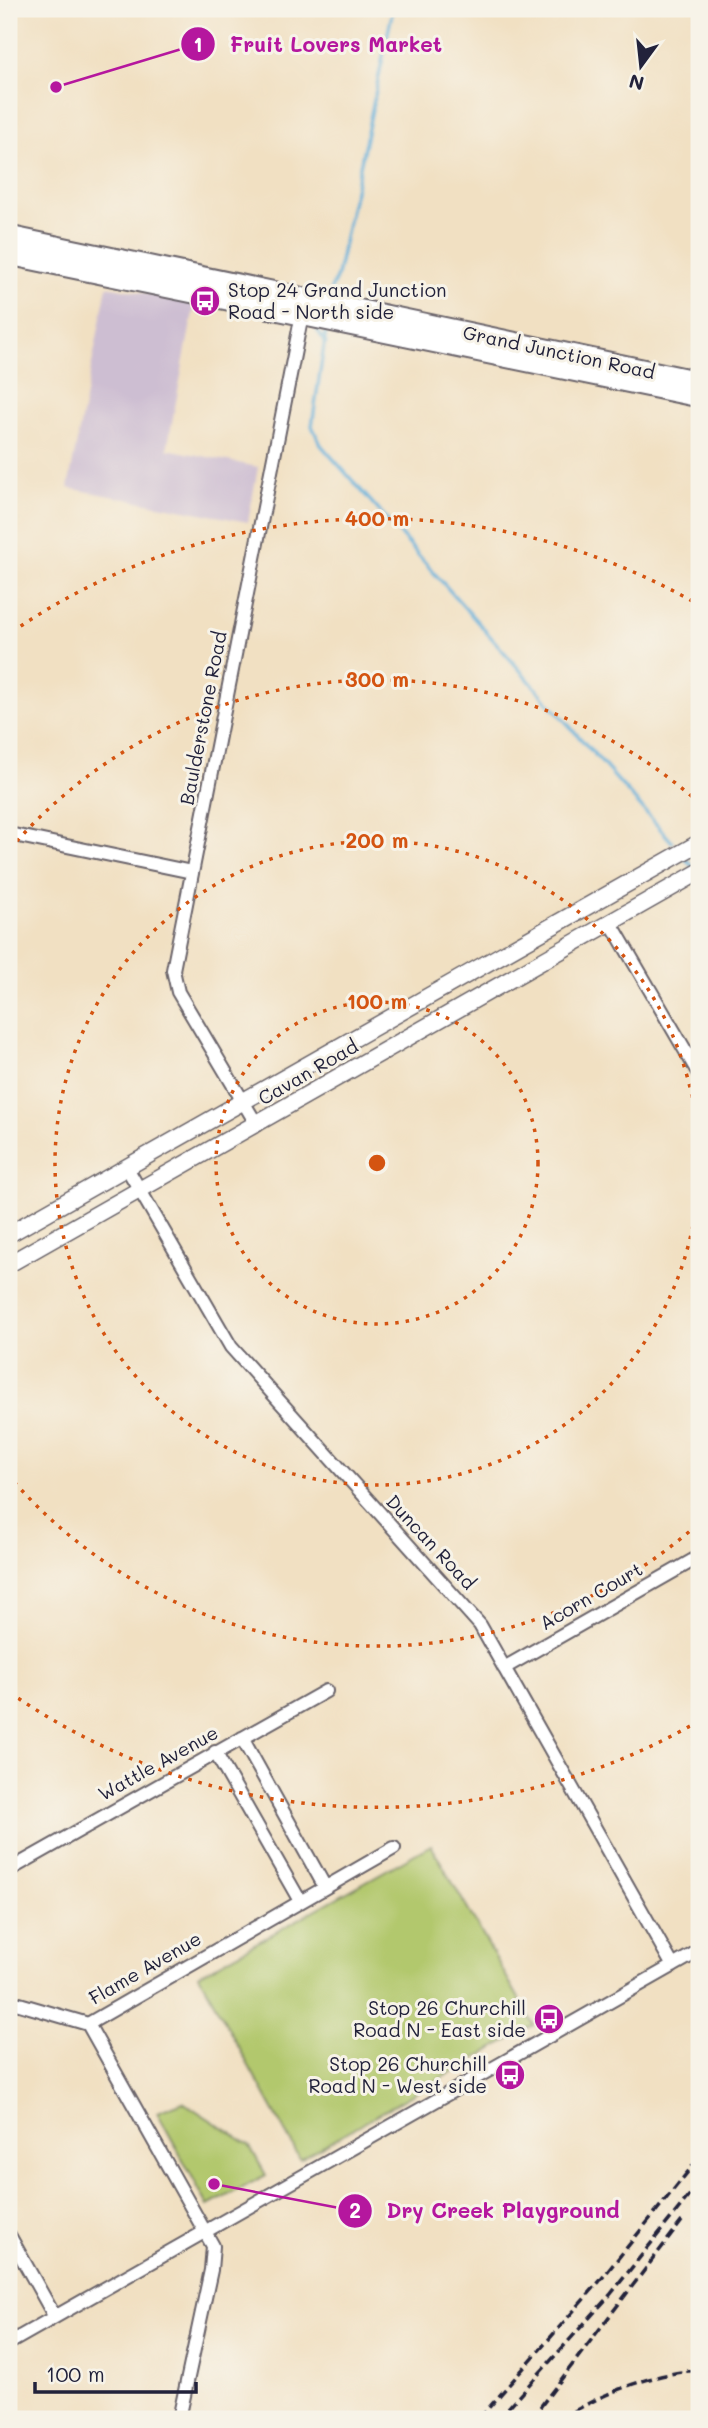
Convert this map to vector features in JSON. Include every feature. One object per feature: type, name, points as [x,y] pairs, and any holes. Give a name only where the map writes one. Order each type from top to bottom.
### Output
[{"type":"highway","name":"Grand Junction Road","points":[[9,236],[303,306],[555,359],[699,397]]},
{"type":"highway","name":"Grand Junction Road","points":[[9,255],[303,306]]},
{"type":"highway","name":"Grand Junction Road","points":[[555,359],[699,381]]},
{"type":"main road","name":"Cavan Road","points":[[9,1234],[696,845]]},
{"type":"main road","name":"Cavan Road","points":[[9,1264],[693,876]]},
{"type":"street","name":"Baulderstone Road","points":[[257,1125],[174,980],[174,958],[303,306]]},
{"type":"street","points":[[9,834],[192,872]]},
{"type":"street","points":[[611,923],[699,1074]]},
{"type":"street","name":"Duncan Road","points":[[127,1168],[231,1348],[473,1617],[673,1966]]},
{"type":"street","name":"Acorn Court","points":[[504,1668],[697,1558]]},
{"type":"street","name":"Wattle Avenue","points":[[9,1870],[326,1691]]},
{"type":"street","points":[[242,1738],[325,1887]]},
{"type":"street","points":[[215,1752],[300,1901]]},
{"type":"street","name":"Flame Avenue","points":[[206,2232],[88,2024],[394,1848]]},
{"type":"street","points":[[9,2343],[699,1951]]},
{"type":"street","points":[[9,2001],[88,2024]]},
{"type":"street","points":[[178,2419],[213,2255],[206,2232]]},
{"type":"street","points":[[9,2235],[55,2317]]},
{"type":"shaded area","points":[[107,286],[195,302],[167,449],[258,467],[248,522],[68,488]]},
{"type":"green space","points":[[431,1845],[534,2025],[300,2159],[199,1975]]},
{"type":"green space","points":[[183,2102],[249,2145],[266,2175],[208,2206],[157,2112]]},
{"type":"waterway","points":[[331,289],[337,276],[393,9]]},
{"type":"waterway","points":[[317,330],[326,343]]},
{"type":"waterway","points":[[326,332],[312,426],[321,445],[672,842]]},
{"type":"waterway","points":[[684,857],[693,867]]},
{"type":"railway","points":[[479,2419],[599,2282],[699,2158]]},
{"type":"railway","points":[[498,2419],[610,2295],[699,2183]]},
{"type":"railway","points":[[531,2419],[682,2221]]},
{"type":"railway","points":[[561,2419],[627,2386],[644,2380],[699,2370]]},
{"type":"place","name":"Fruit Lovers Market","points":[[56,87]]},
{"type":"place","name":"Stop 24 Grand Junction Road - North side","points":[[205,301]]},
{"type":"place","name":"Stop 26 Churchill Road N - East side","points":[[549,2019]]},
{"type":"place","name":"Stop 26 Churchill Road N - West side","points":[[510,2075]]},
{"type":"place","name":"Dry Creek Playground","points":[[214,2184]]}]
